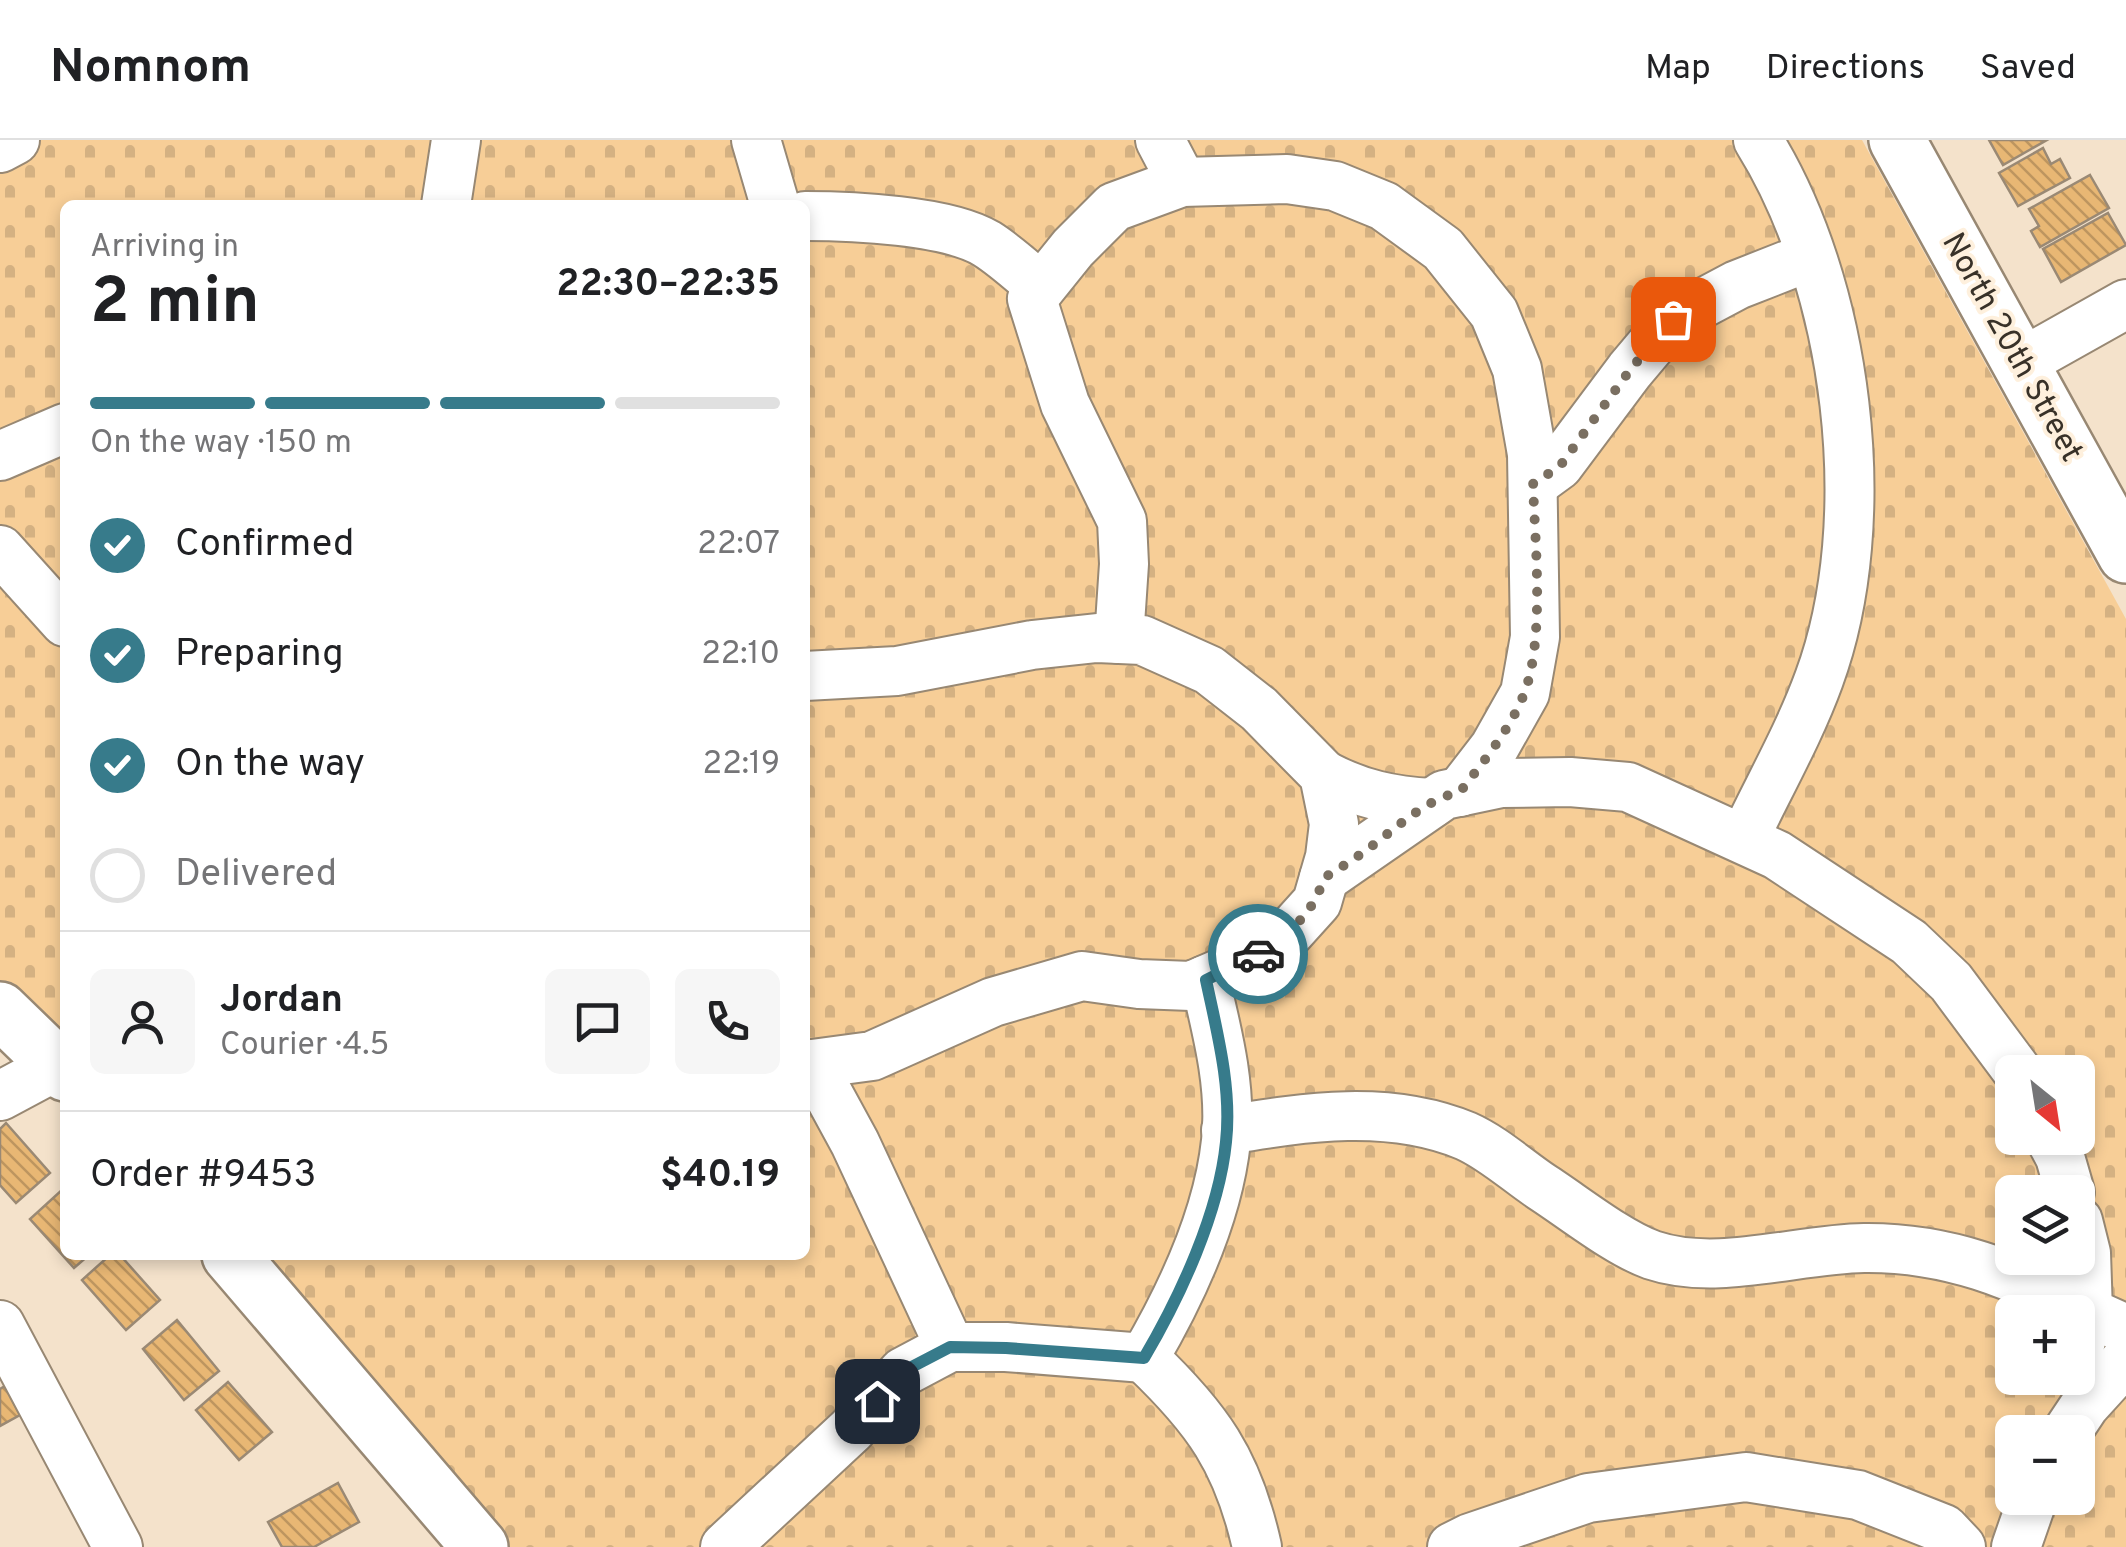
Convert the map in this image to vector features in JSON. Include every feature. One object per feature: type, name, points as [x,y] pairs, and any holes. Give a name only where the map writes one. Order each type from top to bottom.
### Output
[{"type":"main road","name":"North 20th Street","points":[[1897,140],[2126,555]]},
{"type":"main road","points":[[0,1010],[60,1067]]},
{"type":"main road","points":[[234,1260],[480,1547]]},
{"type":"street","points":[[0,148],[15,140]]},
{"type":"street","points":[[447,200],[456,140]]},
{"type":"street","points":[[756,140],[774,200]]},
{"type":"street","points":[[1160,140],[1182,182]]},
{"type":"street","points":[[1744,838],[1820,679],[1842,589],[1848,515],[1847,440],[1837,350],[1797,216],[1758,140]]},
{"type":"street","points":[[1119,639],[1124,564],[1122,521],[1065,404],[1032,299],[1073,248],[1114,207],[1182,182],[1287,178],[1335,186],[1384,206],[1443,249],[1494,313],[1517,369],[1532,454],[1535,637],[1524,694],[1494,748],[1446,797],[1324,878]]},
{"type":"street","points":[[810,216],[858,216],[910,223],[984,241],[1041,287]]},
{"type":"street","points":[[1533,484],[1560,466],[1630,370],[1673,319],[1736,285],[1811,256]]},
{"type":"street","points":[[2020,364],[2126,304]]},
{"type":"street","points":[[0,456],[60,430]]},
{"type":"street","points":[[0,550],[60,616]]},
{"type":"street","points":[[810,676],[897,671],[1032,645],[1096,638],[1142,640],[1209,670],[1259,709],[1324,774],[1354,791],[1397,802],[1446,797],[1501,783],[1570,782],[1628,787],[1777,855],[1908,942],[1952,982],[2006,1055]]},
{"type":"street","points":[[810,1064],[872,1056],[993,1002],[1082,976],[1191,986],[1242,964],[1289,933],[1317,902],[1334,824],[1324,774]]},
{"type":"street","points":[[1144,1358],[1174,1306],[1209,1214],[1226,1130],[1224,1078],[1206,980]]},
{"type":"street","points":[[810,1067],[863,1158],[950,1347]]},
{"type":"street","points":[[0,1096],[60,1070]]},
{"type":"street","points":[[1226,1130],[1357,1114],[1406,1118],[1468,1137],[1651,1255],[1698,1264],[1864,1248],[1952,1256],[2016,1276],[2097,1331]]},
{"type":"street","points":[[2089,1275],[2097,1331]]},
{"type":"street","points":[[0,1325],[118,1547]]},
{"type":"street","points":[[725,1547],[851,1430],[902,1372],[950,1347],[1144,1358],[1188,1400],[1221,1445],[1249,1509],[1257,1547]]},
{"type":"street","points":[[2081,1415],[2126,1360]]},
{"type":"street","points":[[1452,1547],[1588,1498],[1746,1477],[1858,1495],[1944,1529],[1960,1547]]},
{"type":"street","points":[[2016,1547],[2027,1515]]},
{"type":"green space","points":[[0,140],[1862,140],[2126,619],[2126,1547],[480,1547],[234,1260],[810,1260],[810,200],[60,200],[60,1068],[0,1010]]},
{"type":"building","points":[[1989,140],[2047,140],[2003,165]]},
{"type":"building","points":[[2043,148],[2051,164],[2060,159],[2070,178],[2018,206],[1999,173]]},
{"type":"building","points":[[2090,175],[2109,208],[2040,247],[2031,231],[2039,226],[2029,209]]},
{"type":"building","points":[[2108,213],[2126,245],[2061,282],[2043,249]]},
{"type":"building","points":[[6,1123],[50,1173],[16,1203],[0,1185],[0,1129]]},
{"type":"building","points":[[60,1192],[60,1252],[30,1219]]},
{"type":"building","points":[[67,1260],[83,1260],[74,1268]]},
{"type":"building","points":[[104,1260],[124,1260],[160,1300],[126,1330],[82,1280]]},
{"type":"building","points":[[177,1320],[219,1371],[184,1400],[143,1349]]},
{"type":"building","points":[[228,1382],[272,1432],[239,1460],[196,1410]]},
{"type":"building","points":[[5,1386],[20,1415],[0,1426],[0,1389]]},
{"type":"building","points":[[338,1483],[359,1522],[314,1547],[282,1547],[268,1522]]},
{"type":"way so far","points":[[1258,954],[1289,933],[1317,902],[1324,878],[1404,820],[1444,795],[1460,792],[1494,748],[1524,694],[1535,637],[1533,484],[1560,466],[1630,370],[1673,319]]},
{"type":"route","points":[[877,1401],[902,1372],[950,1347],[1144,1358],[1186,1276],[1209,1214],[1226,1142],[1224,1078],[1206,980],[1258,954]]}]
